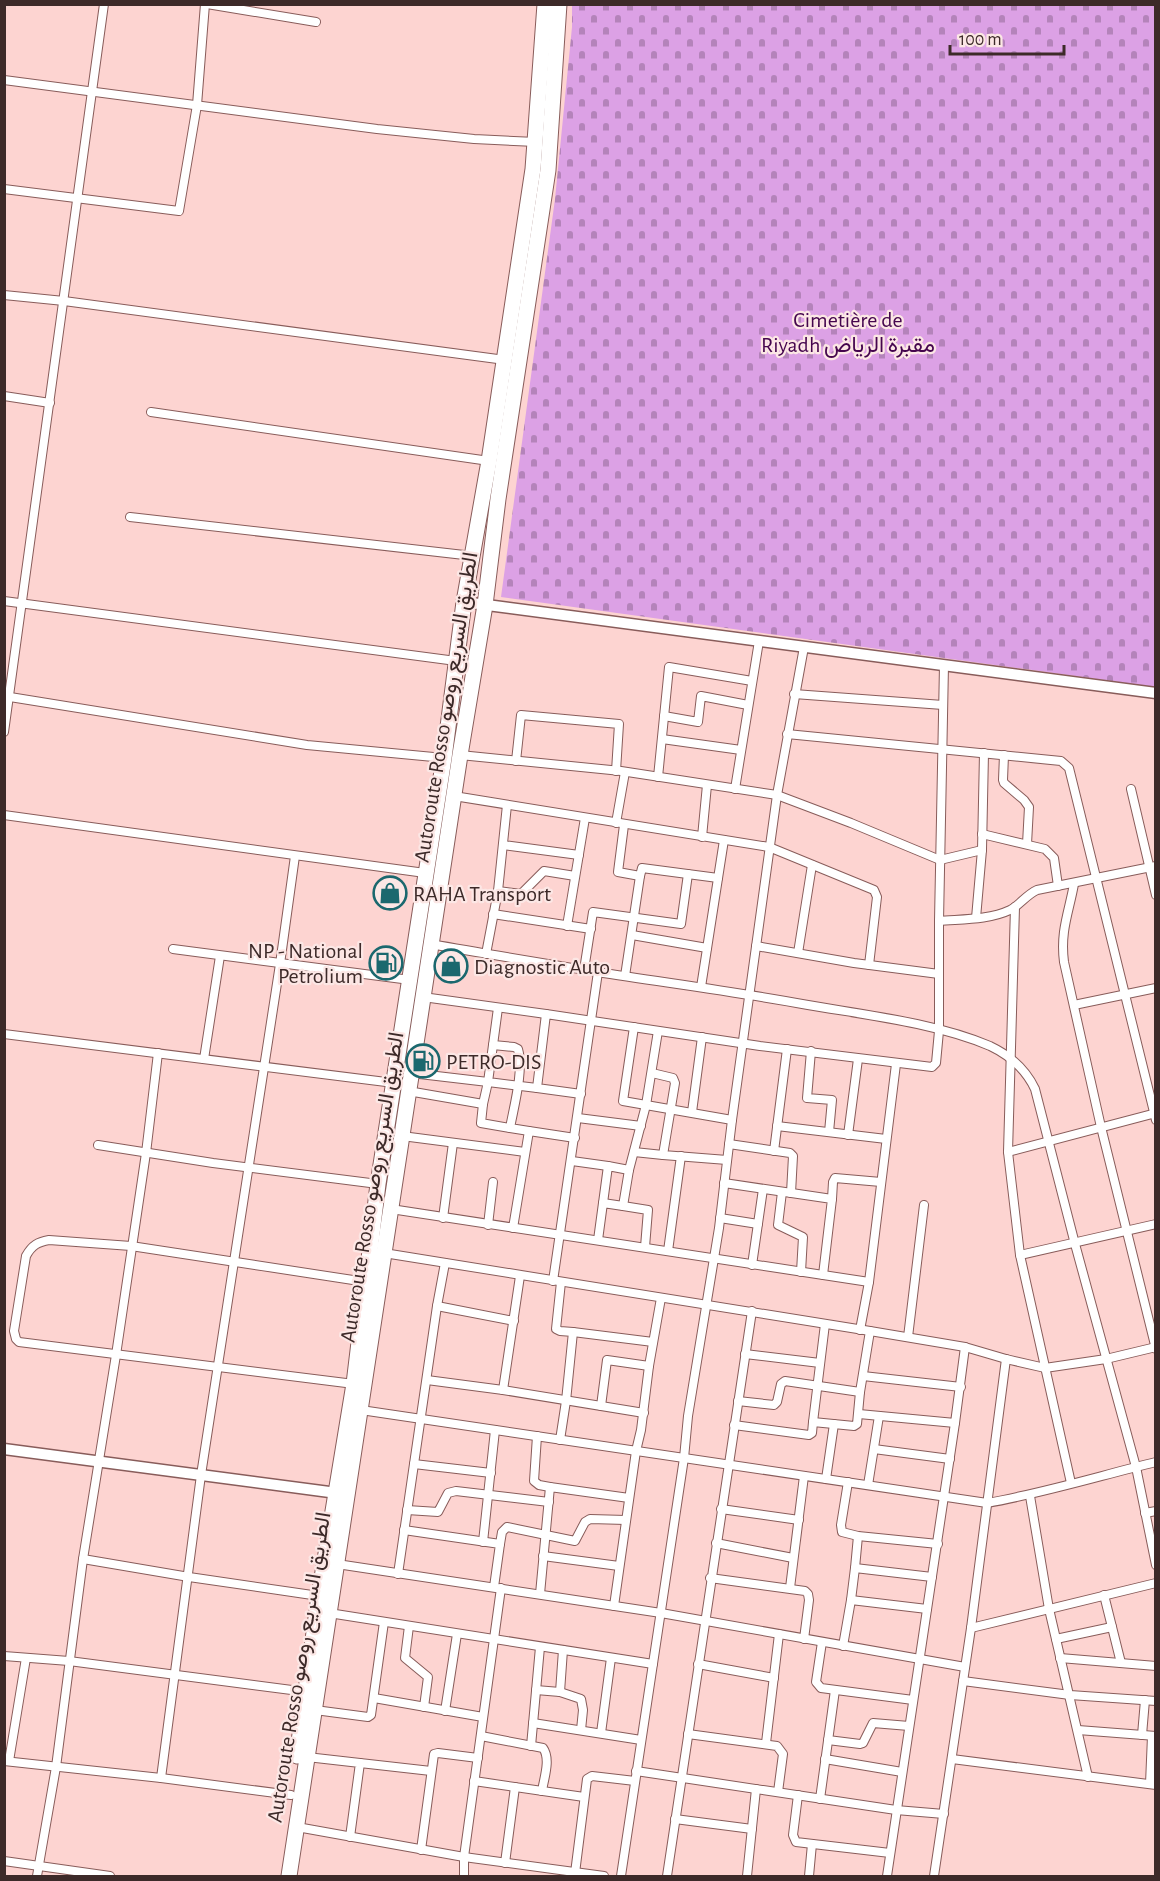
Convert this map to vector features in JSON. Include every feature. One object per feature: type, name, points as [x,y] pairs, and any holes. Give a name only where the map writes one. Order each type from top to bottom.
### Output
[{"type":"highway","name":"Autoroute Rosso الطريق السريع روصو","points":[[278,1876],[307,1692],[319,1596],[354,1384],[378,1184],[444,758],[464,602],[505,360],[536,142],[545,4]]},
{"type":"highway","name":"Autoroute Rosso الطريق السريع روصو","points":[[289,1876],[408,1091],[485,605],[548,170],[560,4]]},
{"type":"street","points":[[4,732],[104,4]]},
{"type":"street","points":[[4,189],[179,211],[197,105],[206,4],[316,22]]},
{"type":"street","points":[[4,80],[377,129],[474,139],[536,142]]},
{"type":"street","points":[[4,295],[505,360]]},
{"type":"street","points":[[4,396],[50,403]]},
{"type":"street","points":[[151,412],[489,461]]},
{"type":"street","points":[[130,517],[473,556]]},
{"type":"street","points":[[4,601],[456,661]]},
{"type":"street","points":[[464,602],[1155,693]]},
{"type":"street","points":[[735,789],[759,641]]},
{"type":"street","points":[[621,1876],[684,1458],[688,1416],[720,1218],[769,847],[804,647]]},
{"type":"street","points":[[423,997],[858,1059],[932,1067],[936,1063],[939,1030],[944,665]]},
{"type":"street","points":[[658,777],[669,668],[752,681]]},
{"type":"street","points":[[794,694],[943,705]]},
{"type":"street","points":[[664,716],[698,722],[701,696],[748,705]]},
{"type":"street","points":[[10,697],[307,745],[444,758]]},
{"type":"street","points":[[516,761],[521,715],[620,724],[618,872],[640,876]]},
{"type":"street","points":[[787,734],[1061,761],[1070,768],[1155,1116],[1047,1140],[1008,1152]]},
{"type":"street","points":[[662,738],[741,750]]},
{"type":"street","points":[[976,918],[982,850],[984,753]]},
{"type":"street","points":[[460,755],[621,772],[777,795],[940,860],[982,850]]},
{"type":"street","points":[[1004,755],[1004,783],[1029,807],[1027,844]]},
{"type":"street","points":[[702,837],[707,785]]},
{"type":"street","points":[[1131,789],[1152,867],[1155,895]]},
{"type":"street","points":[[454,796],[769,847],[874,890],[877,897],[868,965]]},
{"type":"street","points":[[486,954],[498,891],[507,805]]},
{"type":"street","points":[[4,815],[425,873]]},
{"type":"street","points":[[567,926],[585,818]]},
{"type":"street","points":[[982,834],[1045,849],[1054,858],[1058,886]]},
{"type":"street","points":[[700,987],[724,840]]},
{"type":"street","points":[[503,845],[579,855]]},
{"type":"street","points":[[161,1778],[201,1475],[280,963],[294,856]]},
{"type":"street","points":[[798,953],[812,865]]},
{"type":"street","points":[[939,921],[976,918],[1003,912],[1015,907],[1030,893],[1152,867]]},
{"type":"street","points":[[625,976],[642,868],[718,878]]},
{"type":"street","points":[[498,891],[521,894],[544,871],[575,876]]},
{"type":"street","points":[[584,970],[593,912],[681,924],[688,874]]},
{"type":"street","points":[[384,1253],[908,1337],[965,1347],[1045,1368],[1106,1359],[1155,1348],[1101,1127],[1064,962],[1062,935],[1074,884]]},
{"type":"street","points":[[1015,907],[1008,1152],[1020,1255],[1071,1483]]},
{"type":"street","points":[[493,914],[591,929]]},
{"type":"street","points":[[632,935],[707,948]]},
{"type":"street","points":[[431,944],[584,970],[750,994],[871,1016],[939,1030],[991,1047],[1011,1059],[1032,1080],[1035,1089],[1136,1467],[1155,1565]]},
{"type":"street","points":[[756,946],[868,965],[939,974]]},
{"type":"street","points":[[173,949],[410,980]]},
{"type":"street","points":[[204,1059],[220,956]]},
{"type":"street","points":[[598,972],[561,1234],[556,1329],[653,1342]]},
{"type":"street","points":[[1074,1005],[1155,988]]},
{"type":"street","points":[[498,1008],[481,1123],[575,1138]]},
{"type":"street","points":[[537,1088],[546,1014]]},
{"type":"street","points":[[634,1027],[623,1101],[732,1120]]},
{"type":"street","points":[[623,1206],[629,1170],[646,1105],[658,1031]]},
{"type":"street","points":[[4,1034],[394,1083]]},
{"type":"street","points":[[692,1112],[702,1037]]},
{"type":"street","points":[[493,1045],[514,1047],[520,1054],[518,1086],[510,1128]]},
{"type":"street","points":[[774,1151],[787,1049]]},
{"type":"street","points":[[811,1051],[807,1098],[832,1100],[829,1132]]},
{"type":"street","points":[[37,1876],[56,1767],[83,1558],[146,1153],[158,1053]]},
{"type":"street","points":[[848,1135],[858,1059]]},
{"type":"street","points":[[860,1330],[869,1282],[896,1064]]},
{"type":"street","points":[[411,1072],[581,1094]]},
{"type":"street","points":[[652,1073],[673,1078],[675,1083],[663,1155]]},
{"type":"street","points":[[408,1091],[483,1104]]},
{"type":"street","points":[[578,1118],[641,1126]]},
{"type":"street","points":[[777,1126],[886,1139]]},
{"type":"street","points":[[513,1228],[529,1131]]},
{"type":"street","points":[[402,1136],[525,1152]]},
{"type":"street","points":[[443,1218],[453,1143]]},
{"type":"street","points":[[729,1144],[790,1153],[793,1156],[778,1225],[803,1237],[801,1272]]},
{"type":"street","points":[[98,1145],[378,1184]]},
{"type":"street","points":[[634,1152],[727,1160]]},
{"type":"street","points":[[668,1251],[681,1156]]},
{"type":"street","points":[[572,1161],[629,1170]]},
{"type":"street","points":[[598,1240],[608,1166]]},
{"type":"street","points":[[823,1275],[835,1178],[881,1182]]},
{"type":"street","points":[[488,1225],[493,1182]]},
{"type":"street","points":[[724,1183],[832,1199]]},
{"type":"street","points":[[752,1265],[763,1189]]},
{"type":"street","points":[[603,1203],[648,1210],[645,1247]]},
{"type":"street","points":[[908,1337],[924,1205]]},
{"type":"street","points":[[391,1209],[869,1282]]},
{"type":"street","points":[[720,1218],[758,1224]]},
{"type":"street","points":[[1020,1255],[1155,1224]]},
{"type":"street","points":[[354,1384],[19,1342],[14,1331],[26,1256],[30,1248],[39,1242],[49,1240],[131,1246],[366,1282]]},
{"type":"street","points":[[398,1574],[445,1263]]},
{"type":"street","points":[[503,1390],[520,1276]]},
{"type":"street","points":[[614,1606],[661,1299]]},
{"type":"street","points":[[437,1306],[514,1321]]},
{"type":"street","points":[[667,1876],[710,1578],[752,1311]]},
{"type":"street","points":[[734,1425],[809,1435],[812,1433],[825,1324]]},
{"type":"street","points":[[813,1422],[854,1426],[857,1424],[870,1331]]},
{"type":"street","points":[[560,1440],[573,1332]]},
{"type":"street","points":[[887,1876],[951,1459],[965,1347]]},
{"type":"street","points":[[745,1354],[820,1363]]},
{"type":"street","points":[[939,1876],[934,1876],[971,1628],[1006,1359]]},
{"type":"street","points":[[601,1406],[607,1360],[649,1366]]},
{"type":"street","points":[[862,1376],[961,1387]]},
{"type":"street","points":[[427,1380],[644,1413]]},
{"type":"street","points":[[738,1401],[774,1405],[777,1402],[782,1382],[860,1392]]},
{"type":"street","points":[[361,1410],[987,1503],[1030,1496],[1155,1462]]},
{"type":"street","points":[[859,1414],[956,1424]]},
{"type":"street","points":[[868,1485],[879,1416]]},
{"type":"street","points":[[826,1479],[834,1424]]},
{"type":"street","points":[[483,1542],[495,1430]]},
{"type":"street","points":[[537,1436],[534,1481],[539,1485],[629,1498]]},
{"type":"street","points":[[4,1449],[337,1493]]},
{"type":"street","points":[[874,1449],[951,1459]]},
{"type":"street","points":[[414,1464],[491,1473]]},
{"type":"street","points":[[790,1588],[804,1476]]},
{"type":"street","points":[[848,1482],[842,1533],[938,1544]]},
{"type":"street","points":[[540,1594],[550,1487]]},
{"type":"street","points":[[407,1510],[438,1512],[451,1491],[549,1502]]},
{"type":"street","points":[[1030,1496],[1049,1609],[1088,1777]]},
{"type":"street","points":[[721,1509],[799,1520]]},
{"type":"street","points":[[1145,1513],[1155,1511]]},
{"type":"street","points":[[464,1876],[464,1857],[494,1640],[502,1532],[507,1527],[575,1541],[585,1522],[590,1519],[626,1520]]},
{"type":"street","points":[[404,1530],[500,1544]]},
{"type":"street","points":[[843,1646],[858,1536]]},
{"type":"street","points":[[716,1543],[794,1558]]},
{"type":"street","points":[[543,1556],[619,1566]]},
{"type":"street","points":[[83,1558],[189,1577],[319,1596]]},
{"type":"street","points":[[337,1564],[661,1613],[965,1667]]},
{"type":"street","points":[[855,1568],[932,1577]]},
{"type":"street","points":[[710,1578],[805,1591],[808,1594],[804,1639]]},
{"type":"street","points":[[971,1628],[1155,1583]]},
{"type":"street","points":[[1104,1595],[1121,1663]]},
{"type":"street","points":[[851,1600],[927,1609]]},
{"type":"street","points":[[329,1613],[653,1664]]},
{"type":"street","points":[[315,1710],[370,1716],[384,1622]]},
{"type":"street","points":[[409,1626],[405,1658],[428,1677],[424,1707]]},
{"type":"street","points":[[1056,1639],[1112,1628]]},
{"type":"street","points":[[445,1711],[457,1634]]},
{"type":"street","points":[[766,1743],[779,1634]]},
{"type":"street","points":[[822,1642],[816,1682],[821,1688],[913,1700]]},
{"type":"street","points":[[531,1746],[540,1647]]},
{"type":"street","points":[[560,1692],[563,1650]]},
{"type":"street","points":[[4,1656],[69,1660],[307,1692]]},
{"type":"street","points":[[26,1658],[7,1761],[291,1795]]},
{"type":"street","points":[[601,1733],[611,1658]]},
{"type":"street","points":[[1060,1658],[1155,1666]]},
{"type":"street","points":[[698,1664],[774,1678]]},
{"type":"street","points":[[963,1681],[1070,1695],[1155,1701]]},
{"type":"street","points":[[536,1690],[560,1692],[581,1699],[583,1710],[581,1730]]},
{"type":"street","points":[[820,1798],[835,1690]]},
{"type":"street","points":[[374,1698],[483,1717]]},
{"type":"street","points":[[1142,1735],[1145,1700]]},
{"type":"street","points":[[828,1740],[863,1743],[871,1725],[875,1722],[909,1726]]},
{"type":"street","points":[[533,1723],[641,1740]]},
{"type":"street","points":[[952,1759],[1153,1785],[1154,1736],[1078,1730]]},
{"type":"street","points":[[688,1734],[777,1746],[783,1754],[778,1792]]},
{"type":"street","points":[[481,1736],[543,1748],[547,1758],[542,1791]]},
{"type":"street","points":[[421,1850],[433,1758],[436,1753],[478,1758]]},
{"type":"street","points":[[307,1757],[431,1771]]},
{"type":"street","points":[[825,1759],[902,1772]]},
{"type":"street","points":[[350,1837],[360,1763]]},
{"type":"street","points":[[636,1771],[896,1810],[944,1814]]},
{"type":"street","points":[[575,1873],[585,1784],[589,1776],[635,1781]]},
{"type":"street","points":[[474,1781],[584,1797]]},
{"type":"street","points":[[505,1863],[515,1787]]},
{"type":"street","points":[[747,1876],[756,1789]]},
{"type":"street","points":[[798,1795],[793,1839],[796,1842],[890,1853]]},
{"type":"street","points":[[675,1820],[752,1829]]},
{"type":"street","points":[[297,1827],[464,1857],[604,1876]]},
{"type":"street","points":[[809,1876],[812,1844]]},
{"type":"street","points":[[4,1861],[110,1876]]},
{"type":"green space","name":"Cimetière de Riyadh مقبرة الرياض","points":[[572,5],[1155,5],[1155,687],[501,597],[555,199],[572,27]]},
{"type":"place","name":"RAHA Transport","points":[[390,893]]},
{"type":"place","name":"NP - National Petrolium","points":[[386,963]]},
{"type":"place","name":"Diagnostic Auto","points":[[451,966]]},
{"type":"place","name":"PETRO-DIS","points":[[423,1061]]}]
